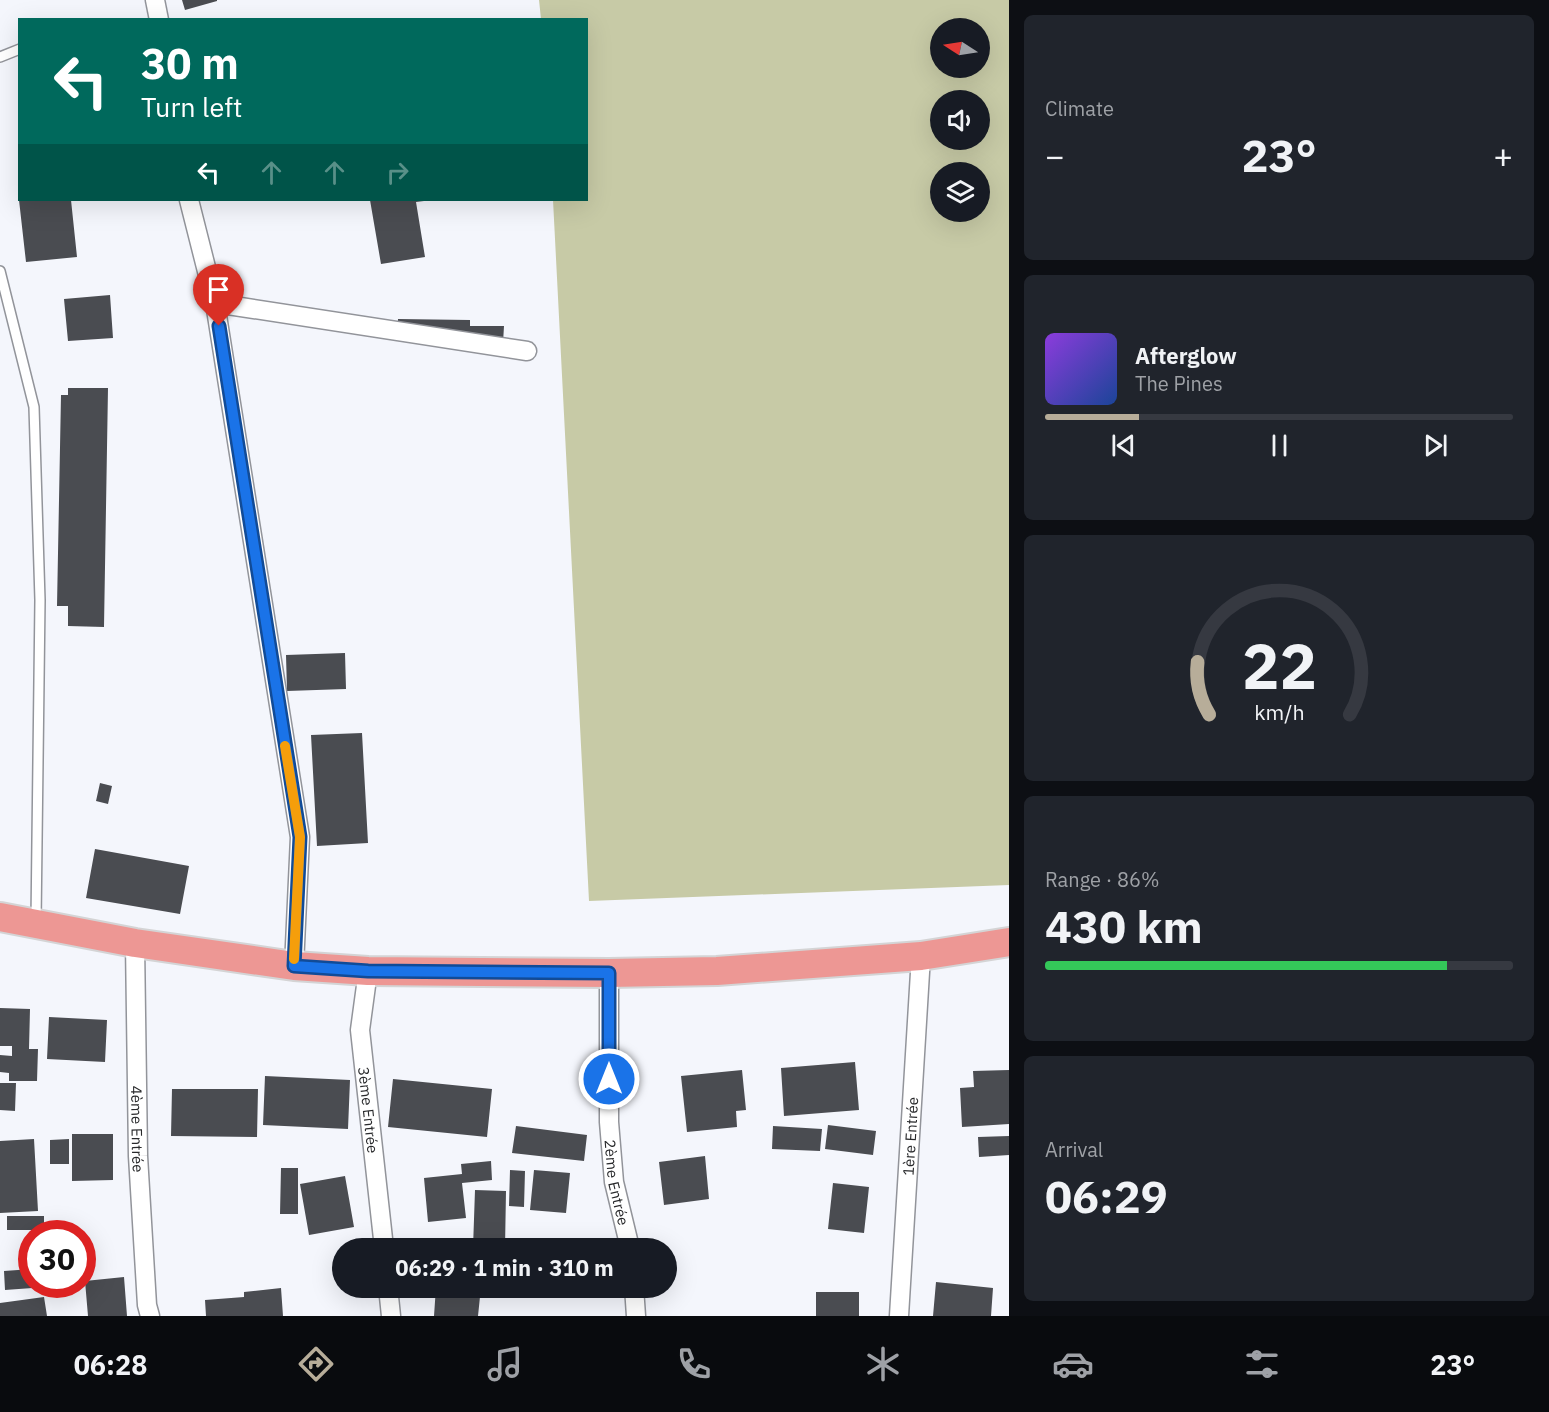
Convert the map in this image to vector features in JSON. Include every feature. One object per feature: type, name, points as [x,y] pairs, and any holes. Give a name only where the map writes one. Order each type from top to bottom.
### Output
[{"type":"main road","points":[[0,917],[135,943],[294,966],[368,971],[609,973],[717,971],[921,956],[1009,942]]},
{"type":"street","points":[[155,0],[159,18]]},
{"type":"street","points":[[189,201],[215,303],[300,837],[294,966]]},
{"type":"street","points":[[215,303],[527,351]]},
{"type":"street","name":"4ème Entrée","points":[[135,943],[138,1156],[147,1305],[150,1316]]},
{"type":"street","name":"1ère Entrée","points":[[899,1316],[921,956]]},
{"type":"street","name":"3ème Entrée","points":[[368,971],[360,1030],[383,1238]]},
{"type":"street","name":"2ème Entrée","points":[[609,973],[610,1142],[614,1182],[628,1238]]},
{"type":"street","points":[[389,1298],[391,1316]]},
{"type":"street","points":[[635,1298],[636,1316]]},
{"type":"lane","points":[[0,57],[18,49]]},
{"type":"lane","points":[[0,271],[34,406],[40,600],[36,924]]},
{"type":"green space","points":[[539,0],[1009,0],[1009,885],[589,901],[553,201],[588,201],[588,18],[541,18]]},
{"type":"building","points":[[182,0],[217,0],[217,1],[185,10]]},
{"type":"building","points":[[19,201],[71,201],[77,257],[26,262]]},
{"type":"building","points":[[370,201],[424,201],[416,202],[425,257],[381,264]]},
{"type":"building","points":[[110,295],[113,338],[68,341],[64,299]]},
{"type":"building","points":[[398,319],[470,320],[470,326],[504,326],[503,343],[397,341]]},
{"type":"building","points":[[68,388],[108,388],[104,627],[68,626],[68,606],[57,606],[61,395],[68,395]]},
{"type":"building","points":[[345,653],[346,689],[287,691],[286,655]]},
{"type":"building","points":[[362,733],[368,843],[317,846],[311,735]]},
{"type":"building","points":[[100,783],[112,786],[108,804],[96,801]]},
{"type":"building","points":[[95,849],[189,866],[180,914],[86,898]]},
{"type":"building","points":[[0,1008],[30,1009],[29,1049],[38,1049],[37,1081],[9,1081],[9,1073],[0,1072],[0,1055],[12,1056],[12,1046],[0,1046]]},
{"type":"building","points":[[49,1017],[107,1020],[105,1062],[47,1059]]},
{"type":"building","points":[[855,1062],[859,1110],[784,1116],[781,1068]]},
{"type":"building","points":[[742,1070],[746,1110],[736,1111],[737,1127],[687,1132],[681,1076]]},
{"type":"building","points":[[1009,1070],[1009,1124],[962,1127],[960,1088],[974,1087],[973,1071]]},
{"type":"building","points":[[265,1076],[350,1080],[348,1129],[263,1125]]},
{"type":"building","points":[[393,1079],[492,1089],[487,1137],[388,1127]]},
{"type":"building","points":[[0,1083],[16,1083],[15,1111],[0,1110]]},
{"type":"building","points":[[172,1089],[258,1089],[257,1137],[171,1136]]},
{"type":"building","points":[[828,1125],[876,1131],[873,1155],[825,1149]]},
{"type":"building","points":[[516,1126],[587,1135],[584,1161],[512,1153]]},
{"type":"building","points":[[773,1126],[822,1129],[820,1151],[772,1149]]},
{"type":"building","points":[[72,1134],[113,1134],[113,1180],[72,1181]]},
{"type":"building","points":[[1009,1136],[1009,1155],[979,1157],[978,1137]]},
{"type":"building","points":[[34,1139],[38,1211],[0,1213],[0,1141]]},
{"type":"building","points":[[69,1139],[69,1164],[50,1164],[50,1140]]},
{"type":"building","points":[[705,1156],[709,1199],[664,1205],[659,1162]]},
{"type":"building","points":[[491,1161],[492,1180],[462,1183],[466,1218],[428,1222],[424,1178],[462,1174],[461,1164]]},
{"type":"building","points":[[281,1168],[298,1168],[298,1214],[280,1214]]},
{"type":"building","points":[[510,1170],[525,1171],[524,1207],[509,1206]]},
{"type":"building","points":[[534,1170],[570,1173],[566,1213],[530,1210]]},
{"type":"building","points":[[345,1176],[354,1227],[309,1235],[300,1184]]},
{"type":"building","points":[[833,1183],[869,1187],[864,1233],[828,1229]]},
{"type":"building","points":[[475,1190],[506,1191],[505,1238],[473,1238]]},
{"type":"building","points":[[7,1216],[44,1216],[44,1220],[18,1220],[18,1230],[7,1230]]},
{"type":"building","points":[[18,1270],[18,1289],[5,1290],[4,1271]]},
{"type":"building","points":[[124,1277],[127,1316],[88,1316],[86,1298],[96,1298],[96,1280]]},
{"type":"building","points":[[936,1282],[993,1288],[991,1316],[933,1316]]},
{"type":"building","points":[[281,1288],[283,1316],[206,1316],[205,1300],[244,1297],[244,1292]]},
{"type":"building","points":[[816,1292],[859,1292],[859,1316],[816,1316]]},
{"type":"building","points":[[44,1298],[47,1316],[0,1316],[0,1303]]},
{"type":"building","points":[[435,1298],[480,1298],[478,1316],[434,1316]]},
{"type":"slow traffic","points":[[285,746],[300,837],[294,959]]},
{"type":"route","points":[[219,326],[300,837],[294,966],[368,971],[609,973],[609,1079]]}]
